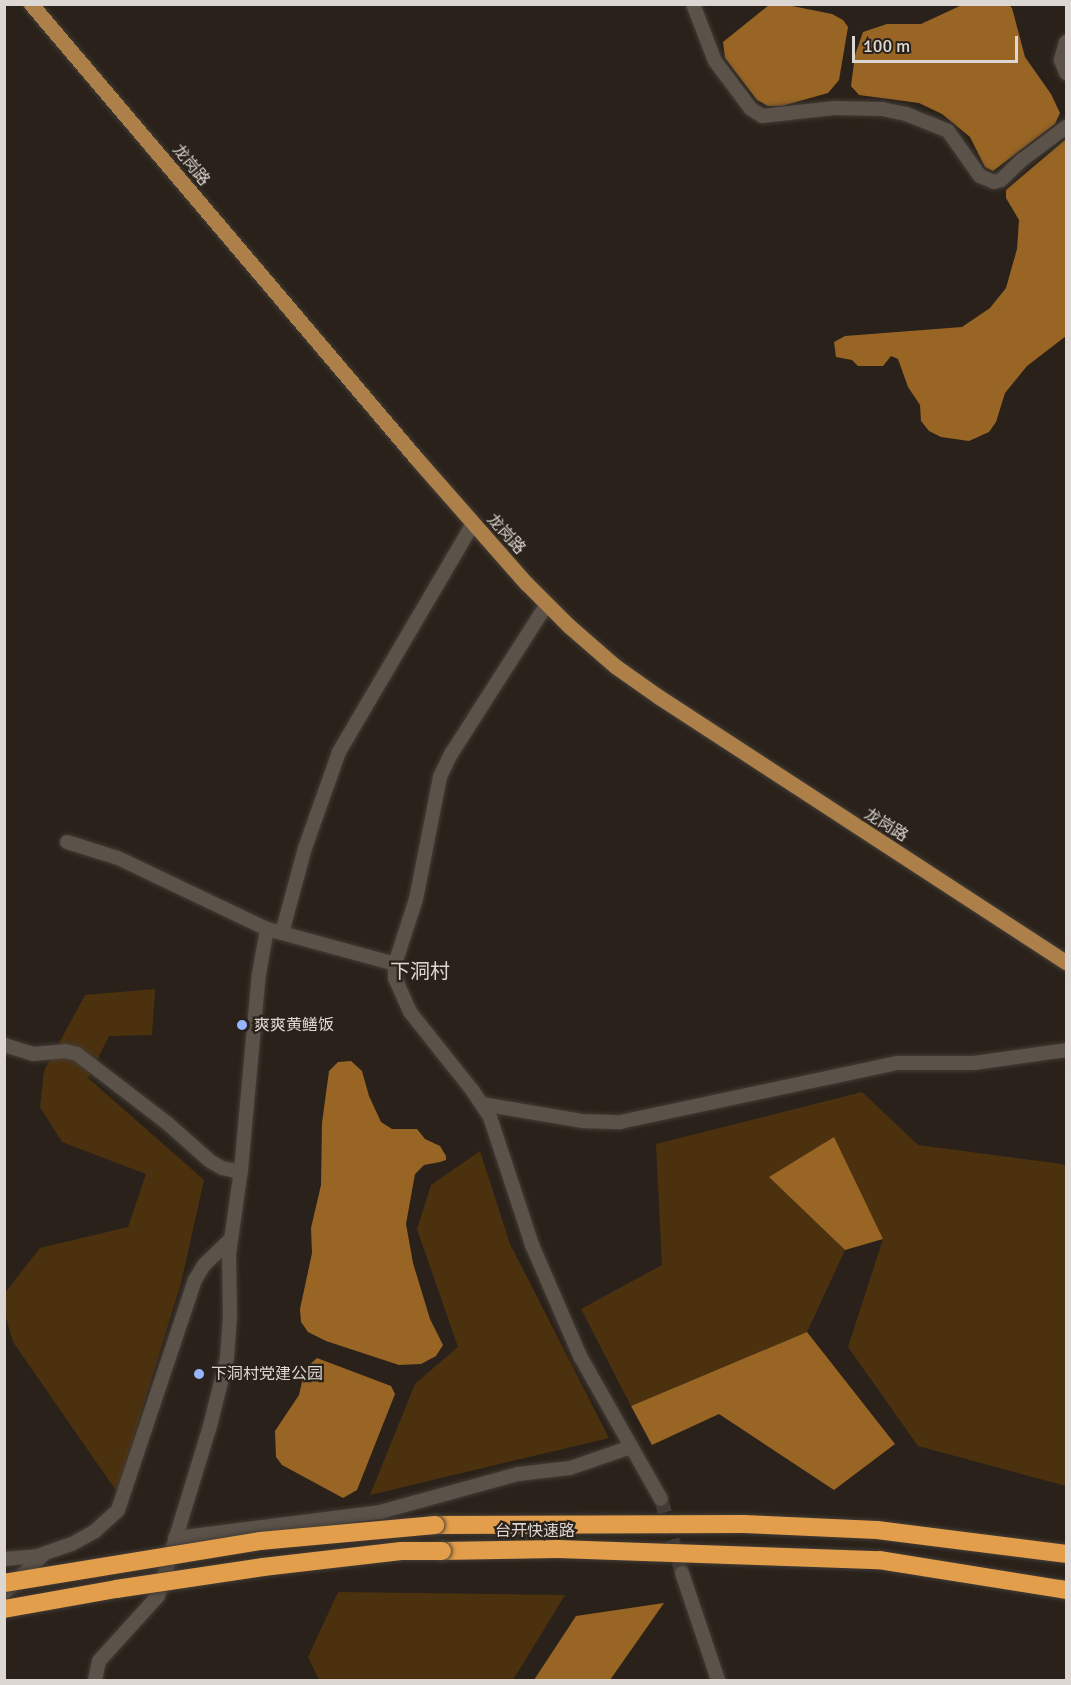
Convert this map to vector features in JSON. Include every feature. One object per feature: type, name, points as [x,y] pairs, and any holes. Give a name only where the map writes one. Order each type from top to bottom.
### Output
[{"type":"highway","name":"台开快速路","points":[[4,1583],[260,1541],[435,1525],[765,1525],[877,1530],[1066,1554]]},
{"type":"highway","name":"台开快速路","points":[[4,1609],[252,1568],[401,1551],[558,1549],[879,1560],[1066,1590]]},
{"type":"main road","name":"龙岗路","points":[[33,5],[473,524],[547,604],[590,645],[659,697],[1066,962]]},
{"type":"street","points":[[693,4],[715,61],[751,109],[762,116],[835,108],[882,109],[906,114],[948,131],[980,176],[994,182],[1000,180],[1022,160],[1066,127]]},
{"type":"street","points":[[1066,42],[1061,60],[1066,73]]},
{"type":"street","points":[[282,933],[304,848],[339,752],[473,524]]},
{"type":"street","points":[[547,604],[445,765],[435,795],[416,899],[395,964],[398,990],[410,1012],[482,1104],[497,1134],[515,1196],[551,1291],[580,1356],[661,1499]]},
{"type":"street","points":[[67,842],[118,858],[267,929],[395,964]]},
{"type":"street","points":[[95,1680],[99,1660],[158,1596],[210,1426],[227,1358],[231,1239],[240,1172],[259,974],[267,929]]},
{"type":"street","points":[[4,1045],[33,1054],[65,1051],[77,1054],[167,1123],[210,1161],[222,1168],[240,1172]]},
{"type":"street","points":[[482,1104],[582,1121],[620,1122],[898,1063],[974,1063],[1066,1050]]},
{"type":"street","points":[[4,1559],[43,1555],[72,1544],[95,1531],[110,1519],[121,1505],[195,1280],[208,1260],[231,1239]]},
{"type":"street","points":[[175,1538],[380,1512],[518,1474],[570,1468],[632,1447]]},
{"type":"street","points":[[4,1593],[43,1555]]},
{"type":"street","points":[[682,1573],[718,1680]]},
{"type":"shaded area","points":[[769,5],[787,5],[832,14],[843,20],[848,27],[839,80],[828,93],[782,106],[768,106],[757,100],[725,58],[723,42]]},
{"type":"shaded area","points":[[962,5],[1009,5],[1012,8],[1025,57],[1051,94],[1060,113],[1055,124],[993,171],[985,167],[970,137],[942,114],[919,103],[859,95],[851,86],[855,55],[863,32],[887,24],[921,24]]},
{"type":"shaded area","points":[[1066,139],[1066,336],[1027,366],[1005,393],[996,422],[989,432],[969,441],[941,437],[929,431],[921,421],[920,405],[908,387],[898,359],[891,356],[883,366],[858,366],[852,360],[836,357],[834,342],[845,336],[962,327],[990,308],[1006,288],[1017,249],[1019,220],[1006,198],[1006,190]]},
{"type":"shaded area","points":[[155,989],[152,1035],[109,1036],[88,1078],[204,1180],[181,1283],[117,1492],[13,1342],[5,1314],[4,1294],[40,1248],[128,1227],[146,1174],[62,1142],[40,1107],[44,1071],[85,995]]},
{"type":"shaded area","points":[[351,1061],[362,1071],[369,1096],[381,1122],[392,1129],[417,1129],[425,1139],[440,1146],[446,1156],[446,1160],[424,1165],[415,1174],[406,1224],[413,1263],[430,1319],[443,1345],[436,1356],[421,1364],[399,1365],[326,1341],[308,1332],[301,1322],[300,1309],[312,1253],[311,1228],[321,1185],[322,1123],[329,1071],[338,1062]]},
{"type":"shaded area","points":[[862,1092],[918,1145],[1062,1164],[1066,1167],[1066,1486],[918,1446],[848,1347],[883,1239],[769,1177],[845,1250],[807,1332],[631,1406],[581,1309],[662,1265],[656,1144]]},
{"type":"shaded area","points":[[834,1137],[883,1239],[845,1250],[769,1177]]},
{"type":"shaded area","points":[[480,1151],[510,1244],[609,1438],[370,1495],[415,1384],[458,1347],[417,1229],[431,1185]]},
{"type":"shaded area","points":[[807,1332],[895,1444],[834,1490],[719,1414],[652,1445],[631,1406]]},
{"type":"shaded area","points":[[317,1358],[391,1386],[395,1394],[357,1490],[343,1498],[282,1465],[276,1457],[275,1431],[299,1395],[305,1369]]},
{"type":"shaded area","points":[[338,1592],[565,1595],[513,1680],[319,1680],[308,1657]]},
{"type":"shaded area","points":[[664,1603],[610,1680],[534,1680],[576,1616]]},
{"type":"tunnel","points":[[661,1499],[682,1573]]},
{"type":"place","name":"爽爽黄鳝饭","points":[[242,1025]]},
{"type":"place","name":"下洞村党建公园","points":[[199,1374]]},
{"type":"district","name":"下洞村","points":[[420,971]]}]
